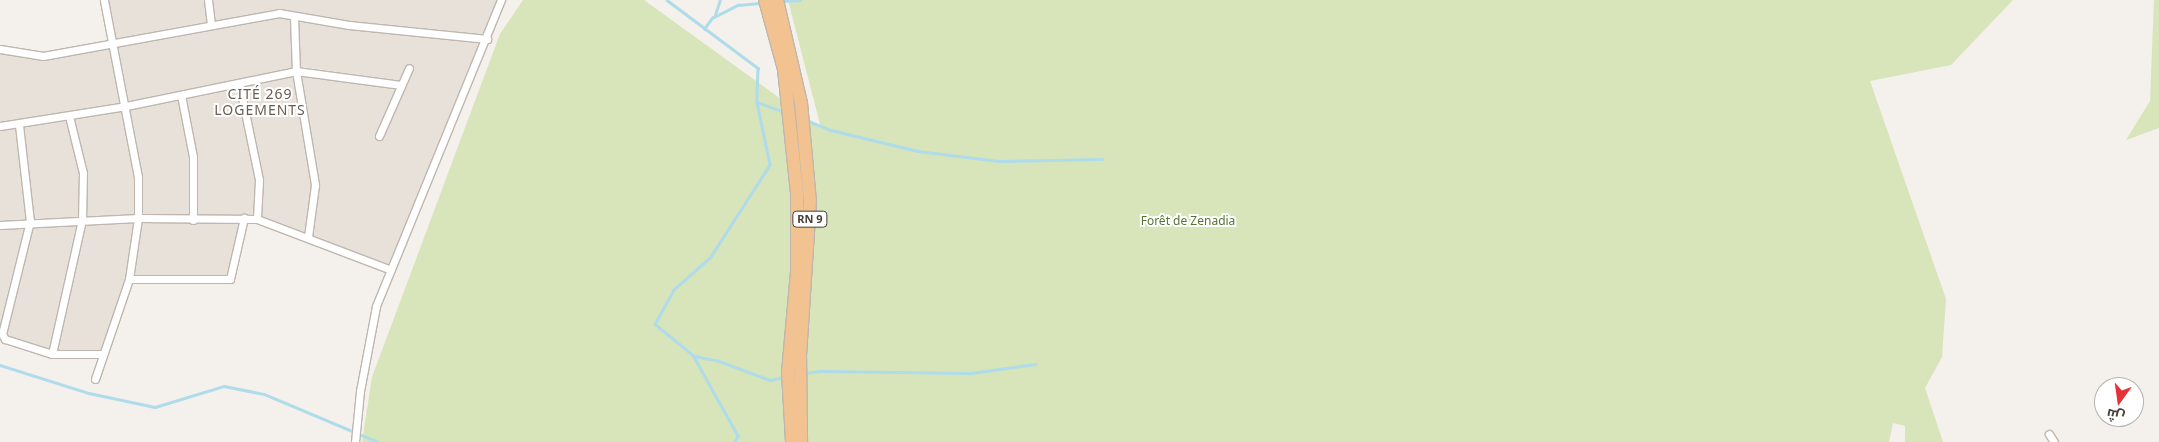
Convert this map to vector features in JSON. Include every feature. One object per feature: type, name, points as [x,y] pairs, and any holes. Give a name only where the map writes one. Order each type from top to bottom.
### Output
[{"type":"highway","name":"RN 9","points":[[765,0],[784,69],[796,193],[797,272],[788,372],[792,442]]},
{"type":"highway","name":"RN 9","points":[[776,0],[801,103],[810,201],[800,354],[801,442]]},
{"type":"street","points":[[94,379],[129,279],[138,218],[138,177],[126,106],[104,0]]},
{"type":"street","points":[[208,0],[211,25]]},
{"type":"street","points":[[355,442],[360,391],[376,306],[501,0]]},
{"type":"street","points":[[0,49],[43,56],[114,44],[259,14],[279,12],[294,17],[486,39]]},
{"type":"street","points":[[294,17],[292,26],[296,71],[315,186],[308,237]]},
{"type":"street","points":[[379,136],[409,68]]},
{"type":"street","points":[[0,126],[19,125],[126,106],[296,71],[401,85]]},
{"type":"street","points":[[239,84],[259,180],[257,219]]},
{"type":"street","points":[[181,95],[193,157],[193,220]]},
{"type":"street","points":[[52,354],[82,220],[83,173],[69,116]]},
{"type":"street","points":[[19,125],[30,221],[2,334],[5,339],[52,354],[103,354]]},
{"type":"street","points":[[0,225],[30,221],[138,218],[193,220],[257,219],[391,270]]},
{"type":"street","points":[[129,279],[230,280],[244,218]]},
{"type":"street","points":[[2049,434],[2054,442]]},
{"type":"shaded area","points":[[106,0],[206,0],[208,23],[116,41]]},
{"type":"shaded area","points":[[210,0],[498,0],[485,36],[349,22],[279,10],[213,22]]},
{"type":"shaded area","points":[[279,15],[291,18],[293,72],[128,103],[116,45]]},
{"type":"shaded area","points":[[295,19],[483,41],[389,268],[311,235],[317,185],[299,72],[398,86],[407,67],[399,81],[297,66]]},
{"type":"shaded area","points":[[112,46],[123,104],[0,124],[0,51],[44,58]]},
{"type":"shaded area","points":[[293,77],[313,186],[307,234],[259,217],[261,180],[242,85]]},
{"type":"shaded area","points":[[238,86],[257,181],[255,216],[196,217],[184,97]]},
{"type":"shaded area","points":[[179,98],[190,157],[191,217],[140,216],[140,177],[129,108]]},
{"type":"shaded area","points":[[124,109],[136,178],[136,216],[84,217],[85,172],[71,118]]},
{"type":"shaded area","points":[[67,119],[81,173],[80,217],[32,219],[22,127]]},
{"type":"shaded area","points":[[18,128],[27,219],[0,327],[0,129]]},
{"type":"shaded area","points":[[135,220],[127,279],[101,351],[55,352],[84,222]]},
{"type":"shaded area","points":[[140,220],[241,221],[228,277],[132,277]]},
{"type":"shaded area","points":[[79,222],[50,351],[6,337],[4,334],[31,223]]},
{"type":"green space","name":"Forêt de Zenadia","points":[[523,0],[644,0],[821,128],[788,0],[2013,0],[1951,65],[1870,81],[1946,299],[1942,357],[1925,388],[1943,442],[1905,442],[1905,426],[1893,423],[1889,442],[362,442],[372,377],[500,34]]},
{"type":"green space","points":[[2154,0],[2159,0],[2159,128],[2126,140],[2150,101]]},
{"type":"waterway","points":[[667,0],[758,68],[757,102],[770,165],[711,257],[674,290],[655,324],[693,355],[738,436],[735,442]]},
{"type":"waterway","points":[[715,15],[720,0]]},
{"type":"waterway","points":[[782,1],[800,0]]},
{"type":"waterway","points":[[704,29],[712,18],[738,5],[762,3]]},
{"type":"waterway","points":[[757,102],[785,112]]},
{"type":"waterway","points":[[806,120],[831,130],[918,151],[1000,161],[1102,159]]},
{"type":"waterway","points":[[694,356],[719,361],[770,380],[784,377]]},
{"type":"waterway","points":[[804,373],[821,371],[971,373],[1035,364]]},
{"type":"waterway","points":[[0,365],[89,393],[155,407],[224,386],[264,394],[378,442]]},
{"type":"district","name":"CITÉ 269 LOGEMENTS","points":[[260,102]]}]
